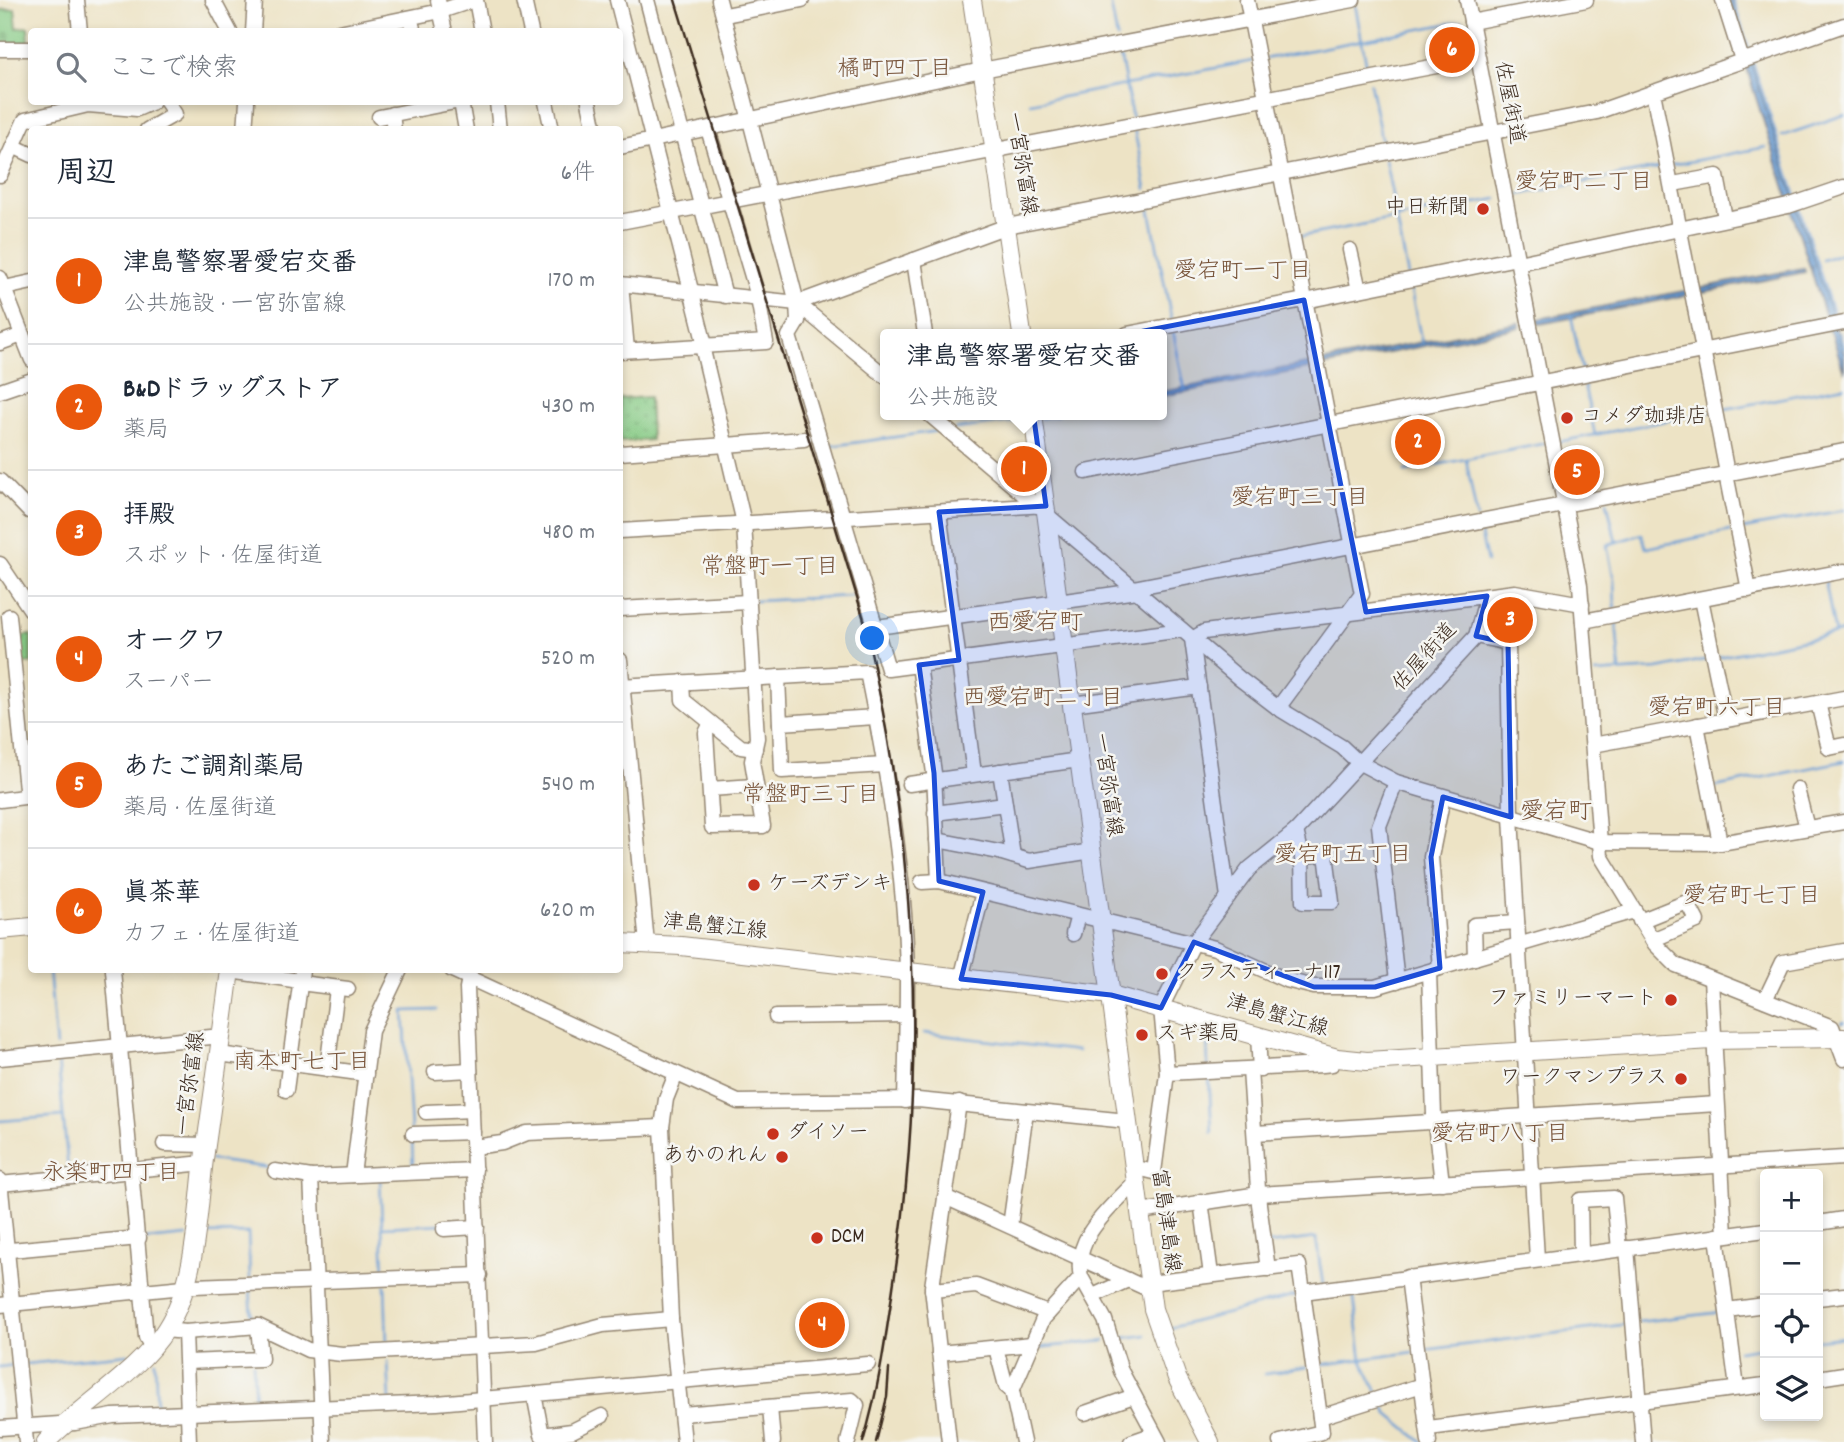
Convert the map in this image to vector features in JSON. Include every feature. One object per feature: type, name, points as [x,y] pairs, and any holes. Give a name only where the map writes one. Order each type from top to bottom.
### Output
[{"type":"main road","name":"一宮弥富線","points":[[972,0],[1021,329]]},
{"type":"main road","name":"一宮弥富線","points":[[1034,420],[1111,995]]},
{"type":"main road","points":[[0,930],[28,927]]},
{"type":"main road","name":"津島蟹江線","points":[[623,943],[1111,995],[1337,1058],[1367,1061],[1713,1040],[1841,1038]]},
{"type":"main road","name":"一宮弥富線","points":[[46,1442],[66,1421],[128,1371],[166,1330],[184,1289],[230,973]]},
{"type":"main road","name":"富島津島線","points":[[1111,995],[1149,1286],[1165,1349],[1210,1442]]},
{"type":"street","points":[[77,0],[80,28]]},
{"type":"street","points":[[213,0],[228,28]]},
{"type":"street","points":[[253,28],[255,0]]},
{"type":"street","points":[[376,28],[412,24],[439,5],[475,0],[481,28]]},
{"type":"street","points":[[524,0],[530,28]]},
{"type":"street","points":[[617,0],[621,28]]},
{"type":"street","points":[[647,0],[725,296]]},
{"type":"street","points":[[719,0],[752,119],[797,303],[798,321],[789,336],[888,669],[1064,646],[1187,635],[1515,592],[1581,604]]},
{"type":"street","points":[[724,15],[802,0]]},
{"type":"street","points":[[1247,0],[1362,594],[1278,708]]},
{"type":"street","points":[[623,146],[982,70],[1353,0]]},
{"type":"street","name":"佐屋街道","points":[[1467,0],[1565,505],[1581,604],[1601,856],[1652,940],[1676,965],[1832,1027],[1841,1038]]},
{"type":"street","points":[[1471,22],[1586,0]]},
{"type":"street","points":[[1723,0],[1746,59]]},
{"type":"street","points":[[439,5],[444,28]]},
{"type":"street","points":[[623,284],[797,303],[1007,226],[1597,112],[1844,25]]},
{"type":"street","points":[[623,39],[653,140],[692,292],[744,523],[757,738],[754,786],[761,805],[763,826],[712,827],[706,733],[711,723]]},
{"type":"street","points":[[0,49],[28,49]]},
{"type":"street","points":[[623,221],[1478,58]]},
{"type":"street","points":[[1653,92],[1673,184],[1749,590]]},
{"type":"street","points":[[0,175],[25,120],[81,105]]},
{"type":"street","points":[[104,105],[137,109],[146,105]]},
{"type":"street","points":[[154,126],[175,114],[169,105]]},
{"type":"street","points":[[245,126],[247,105]]},
{"type":"street","points":[[392,126],[385,115],[424,105]]},
{"type":"street","points":[[462,105],[465,126]]},
{"type":"street","points":[[496,105],[499,126]]},
{"type":"street","points":[[547,105],[551,126]]},
{"type":"street","points":[[590,105],[594,126]]},
{"type":"street","points":[[623,350],[766,342],[758,299],[708,129]]},
{"type":"street","points":[[13,146],[28,153]]},
{"type":"street","points":[[1673,184],[1717,176],[1725,218]]},
{"type":"street","points":[[1153,329],[1681,228],[1794,203],[1844,187]]},
{"type":"street","points":[[1350,250],[1359,290]]},
{"type":"street","points":[[914,260],[924,329]]},
{"type":"street","points":[[0,343],[28,346],[1,285],[28,282]]},
{"type":"street","points":[[797,303],[880,372]]},
{"type":"street","points":[[1086,471],[1842,323]]},
{"type":"street","points":[[0,391],[28,381]]},
{"type":"street","points":[[936,420],[1044,509],[1187,635],[1278,708],[1342,747],[1358,762],[1396,782],[1600,842],[1720,843],[1844,822]]},
{"type":"street","points":[[623,444],[804,439]]},
{"type":"street","points":[[623,453],[725,442]]},
{"type":"street","points":[[877,627],[1135,589],[1844,451]]},
{"type":"street","points":[[1,485],[28,510]]},
{"type":"street","points":[[623,531],[939,512],[1044,509]]},
{"type":"street","points":[[939,512],[974,774]]},
{"type":"street","points":[[0,564],[28,606]]},
{"type":"street","points":[[1583,621],[1844,571]]},
{"type":"street","name":"佐屋街道","points":[[1161,1008],[1194,942],[1228,897],[1259,861],[1296,831],[1476,636],[1487,596]]},
{"type":"street","points":[[1701,599],[1726,720]]},
{"type":"street","points":[[623,609],[748,602]]},
{"type":"street","points":[[27,743],[5,618],[28,611]]},
{"type":"street","points":[[1187,635],[1199,687],[1228,897]]},
{"type":"street","points":[[1476,636],[1508,643],[1513,762],[1511,817],[1527,1053],[1537,1259]]},
{"type":"street","points":[[919,665],[933,780],[939,881]]},
{"type":"street","points":[[623,686],[867,672],[894,823],[906,972],[905,1101]]},
{"type":"street","points":[[778,677],[782,771],[885,765]]},
{"type":"street","points":[[682,682],[683,700],[741,747],[755,749]]},
{"type":"street","points":[[1072,704],[1199,687]]},
{"type":"street","points":[[1593,745],[1844,698]]},
{"type":"street","points":[[1818,703],[1829,748],[1844,745]]},
{"type":"street","points":[[623,706],[647,944]]},
{"type":"street","points":[[780,723],[876,717]]},
{"type":"street","points":[[1698,725],[1720,843]]},
{"type":"street","points":[[909,784],[1079,760]]},
{"type":"street","points":[[1000,771],[1013,856]]},
{"type":"street","points":[[1396,782],[1379,826],[1397,981]]},
{"type":"street","points":[[710,789],[754,786]]},
{"type":"street","points":[[1797,789],[1807,828]]},
{"type":"street","points":[[0,792],[28,791]]},
{"type":"street","points":[[0,800],[28,792]]},
{"type":"street","points":[[1442,1182],[1433,1057],[1434,970],[1430,857],[1443,797]]},
{"type":"street","points":[[935,813],[1005,804]]},
{"type":"street","points":[[1296,831],[1302,856]]},
{"type":"street","points":[[937,840],[1029,861],[1091,851]]},
{"type":"street","points":[[1257,845],[1259,861]]},
{"type":"street","points":[[922,882],[939,881],[1194,942],[1215,948],[1286,981],[1314,987],[1375,987],[1518,945],[1687,902],[1697,921],[1652,940]]},
{"type":"street","points":[[961,979],[983,892]]},
{"type":"street","points":[[1073,934],[1077,915]]},
{"type":"street","points":[[1475,958],[1474,925],[1517,922]]},
{"type":"street","points":[[1765,1000],[1783,962],[1844,951]]},
{"type":"street","points":[[113,973],[146,1336],[151,1346]]},
{"type":"street","points":[[257,973],[301,978],[342,989],[327,1069]]},
{"type":"street","points":[[353,1175],[371,1031],[399,973]]},
{"type":"street","points":[[458,973],[738,1102],[959,1103],[1127,1121]]},
{"type":"street","points":[[286,1090],[301,978]]},
{"type":"street","points":[[469,978],[467,988],[485,1442]]},
{"type":"street","points":[[1711,979],[1721,1236],[1737,1388]]},
{"type":"street","points":[[1131,1442],[1157,1438],[1121,1371],[1105,1320],[1081,1277],[1079,1258],[1091,1228],[1134,1175],[1154,1172],[1167,1073],[1161,1008]]},
{"type":"street","points":[[776,1017],[906,1015]]},
{"type":"street","points":[[0,1058],[221,1036]]},
{"type":"street","points":[[1258,1036],[1255,1133],[1268,1269]]},
{"type":"street","points":[[1841,1038],[1844,1059]]},
{"type":"street","points":[[219,1054],[366,1074]]},
{"type":"street","points":[[1167,1073],[1323,1065],[1332,1064],[1337,1058]]},
{"type":"street","points":[[435,1073],[470,1070]]},
{"type":"street","points":[[676,1074],[666,1099],[663,1127],[671,1319],[680,1383],[684,1442]]},
{"type":"street","points":[[949,1442],[932,1290],[959,1103]]},
{"type":"street","points":[[1255,1133],[1717,1104]]},
{"type":"street","points":[[426,1112],[472,1110]]},
{"type":"street","points":[[1010,1226],[1026,1111]]},
{"type":"street","points":[[413,1134],[502,1143],[527,1133],[663,1127]]},
{"type":"street","points":[[164,1144],[205,1154]]},
{"type":"street","points":[[26,1442],[6,1305],[0,1183],[133,1171],[205,1154]]},
{"type":"street","points":[[1140,1212],[1259,1194],[1844,1158]]},
{"type":"street","points":[[275,1171],[311,1177],[475,1170]]},
{"type":"street","points":[[311,1177],[323,1442]]},
{"type":"street","points":[[946,1197],[1128,1280],[1149,1286],[1211,1275],[1299,1265],[1322,1432],[1300,1440],[1280,1442]]},
{"type":"street","points":[[1581,1253],[1580,1200],[1614,1198],[1623,1249],[1643,1442]]},
{"type":"street","points":[[1201,1201],[1211,1275]]},
{"type":"street","points":[[1823,1222],[1844,1219]]},
{"type":"street","points":[[444,1229],[477,1227]]},
{"type":"street","points":[[1303,1292],[1760,1231]]},
{"type":"street","points":[[4,1250],[139,1238]]},
{"type":"street","points":[[6,1305],[184,1289],[480,1275]]},
{"type":"street","points":[[1023,1442],[1012,1391],[1048,1313],[1081,1277]]},
{"type":"street","points":[[1408,1277],[1429,1435],[1640,1401],[1760,1386]]},
{"type":"street","points":[[1093,1296],[1128,1280]]},
{"type":"street","points":[[932,1290],[976,1286],[1048,1313]]},
{"type":"street","points":[[1823,1297],[1844,1295]]},
{"type":"street","points":[[1727,1310],[1760,1306]]},
{"type":"street","points":[[166,1330],[185,1332],[258,1326],[294,1345],[320,1352],[546,1342],[603,1325],[671,1319]]},
{"type":"street","points":[[187,1362],[261,1359],[258,1326]]},
{"type":"street","points":[[185,1332],[190,1442]]},
{"type":"street","points":[[939,1353],[1032,1345]]},
{"type":"street","points":[[996,1348],[1006,1386],[1012,1391]]},
{"type":"street","points":[[0,1428],[66,1421],[75,1423],[113,1416],[188,1415],[483,1400],[868,1364]]},
{"type":"street","points":[[1823,1377],[1844,1374]]},
{"type":"street","points":[[1320,1417],[1422,1385]]},
{"type":"street","points":[[534,1394],[542,1435],[572,1431],[602,1416]]},
{"type":"street","points":[[1084,1413],[1134,1396]]},
{"type":"street","points":[[682,1415],[852,1401],[857,1405],[848,1442]]},
{"type":"street","points":[[770,1407],[773,1442]]},
{"type":"highlighted area","points":[[1304,300],[1366,612],[1487,596],[1476,636],[1508,643],[1511,817],[1443,797],[1431,857],[1440,968],[1375,987],[1314,987],[1194,942],[1161,1008],[1111,995],[961,979],[983,892],[939,881],[934,773],[919,665],[959,660],[939,512],[1046,506],[1025,354]]},
{"type":"green space","points":[[15,9],[17,28],[28,27],[28,42],[0,45],[0,10]]},
{"type":"green space","points":[[649,397],[651,440],[623,442],[623,399]]},
{"type":"green space","points":[[28,635],[28,663],[18,665],[16,637]]},
{"type":"water","points":[[1725,0],[1731,0],[1844,354],[1844,372],[1832,334],[1828,330]]},
{"type":"water","points":[[1804,268],[1805,272],[1539,324],[1538,319]]},
{"type":"water","points":[[1519,323],[1520,327],[1322,366],[1321,362]]},
{"type":"water","points":[[1312,363],[1313,368],[1167,395],[1167,391]]},
{"type":"waterway","points":[[1110,0],[1117,38]]},
{"type":"waterway","points":[[1733,0],[1750,53]]},
{"type":"waterway","points":[[1355,4],[1368,73]]},
{"type":"waterway","points":[[1264,59],[1462,21]]},
{"type":"waterway","points":[[1119,49],[1132,118]]},
{"type":"waterway","points":[[1030,103],[1253,61]]},
{"type":"waterway","points":[[1753,63],[1796,197]]},
{"type":"waterway","points":[[1370,83],[1382,143]]},
{"type":"waterway","points":[[1782,136],[1844,115]]},
{"type":"waterway","points":[[1134,128],[1146,189]]},
{"type":"waterway","points":[[1672,165],[1766,147]]},
{"type":"waterway","points":[[1385,159],[1408,276]]},
{"type":"waterway","points":[[1512,196],[1664,167]]},
{"type":"waterway","points":[[1298,237],[1497,199]]},
{"type":"waterway","points":[[1149,205],[1172,322]]},
{"type":"waterway","points":[[1799,207],[1833,314]]},
{"type":"waterway","points":[[1822,260],[1844,252]]},
{"type":"waterway","points":[[1410,286],[1422,344]]},
{"type":"waterway","points":[[1571,315],[1582,370]]},
{"type":"waterway","points":[[1173,331],[1185,390]]},
{"type":"waterway","points":[[1839,333],[1844,348]]},
{"type":"waterway","points":[[1583,380],[1595,435]]},
{"type":"waterway","points":[[1720,410],[1844,386]]},
{"type":"waterway","points":[[1558,442],[1710,412]]},
{"type":"waterway","points":[[955,429],[1026,420]]},
{"type":"waterway","points":[[831,446],[938,431]]},
{"type":"waterway","points":[[1405,471],[1547,443]]},
{"type":"waterway","points":[[1466,459],[1477,518]]},
{"type":"waterway","points":[[1607,501],[1616,542],[1607,545],[1614,580],[1615,609]]},
{"type":"waterway","points":[[1743,529],[1844,510]]},
{"type":"waterway","points":[[1479,526],[1487,562]]},
{"type":"waterway","points":[[1616,542],[1642,534],[1646,548],[1731,531]]},
{"type":"waterway","points":[[1825,580],[1835,634]]},
{"type":"waterway","points":[[755,601],[852,596]]},
{"type":"waterway","points":[[1616,620],[1620,671]]},
{"type":"waterway","points":[[1718,657],[1844,632]]},
{"type":"waterway","points":[[1595,673],[1657,669],[1710,659]]},
{"type":"waterway","points":[[1715,787],[1844,761]]},
{"type":"waterway","points":[[49,973],[56,1046]]},
{"type":"waterway","points":[[411,1129],[404,1011],[437,1010]]},
{"type":"waterway","points":[[924,1033],[1078,1051]]},
{"type":"waterway","points":[[1207,1034],[1208,1066]]},
{"type":"waterway","points":[[58,1059],[68,1169]]},
{"type":"waterway","points":[[1209,1075],[1212,1133]]},
{"type":"waterway","points":[[0,1121],[63,1116]]},
{"type":"waterway","points":[[412,1139],[413,1167]]},
{"type":"waterway","points":[[211,1160],[271,1168]]},
{"type":"waterway","points":[[380,1178],[384,1273]]},
{"type":"waterway","points":[[382,1227],[442,1224]]},
{"type":"waterway","points":[[202,1234],[248,1233],[250,1278]]},
{"type":"waterway","points":[[145,1240],[187,1236]]},
{"type":"waterway","points":[[1269,1244],[1316,1238],[1323,1285]]},
{"type":"waterway","points":[[385,1285],[387,1344]]},
{"type":"waterway","points":[[250,1288],[252,1318]]},
{"type":"waterway","points":[[1353,1291],[1362,1360],[1377,1392]]},
{"type":"waterway","points":[[1166,1329],[1299,1295]]},
{"type":"waterway","points":[[1638,1322],[1722,1312]]},
{"type":"waterway","points":[[1424,1350],[1629,1324]]},
{"type":"waterway","points":[[1116,1339],[1146,1335]]},
{"type":"waterway","points":[[1823,1339],[1844,1337]]},
{"type":"waterway","points":[[1035,1348],[1105,1341]]},
{"type":"waterway","points":[[1738,1351],[1760,1348]]},
{"type":"waterway","points":[[1320,1365],[1414,1352]]},
{"type":"waterway","points":[[25,1364],[128,1354]]},
{"type":"waterway","points":[[155,1361],[157,1410]]},
{"type":"waterway","points":[[388,1361],[390,1400]]},
{"type":"waterway","points":[[253,1363],[255,1406]]},
{"type":"waterway","points":[[0,1367],[14,1365]]},
{"type":"waterway","points":[[1265,1374],[1307,1367]]},
{"type":"waterway","points":[[1383,1404],[1388,1414],[1422,1442]]},
{"type":"railway","points":[[675,0],[864,620],[895,785],[911,949],[911,1113],[905,1197],[891,1302],[878,1382],[863,1442]]},
{"type":"railway","points":[[876,1442],[887,1397],[889,1369]]},
{"type":"place","name":"眞茶華","points":[[1452,50]]},
{"type":"place","name":"中日新聞","points":[[1483,209]]},
{"type":"place","name":"コメダ珈琲店","points":[[1567,418]]},
{"type":"place","name":"B&Dドラッグストア","points":[[1418,442]]},
{"type":"place","name":"津島警察署愛宕交番","points":[[1024,469]]},
{"type":"place","name":"あたご調剤薬局","points":[[1577,472]]},
{"type":"place","name":"拝殿","points":[[1510,620]]},
{"type":"place","name":"ケーズデンキ","points":[[754,885]]},
{"type":"place","name":"クラスティーナ117","points":[[1162,974]]},
{"type":"place","name":"ファミリーマート","points":[[1671,1000]]},
{"type":"place","name":"スギ薬局","points":[[1142,1035]]},
{"type":"place","name":"ワークマンプラス","points":[[1681,1079]]},
{"type":"place","name":"ダイソー","points":[[773,1134]]},
{"type":"place","name":"あかのれん","points":[[782,1157]]},
{"type":"place","name":"DCM","points":[[817,1238]]},
{"type":"place","name":"オークワ","points":[[822,1325]]},
{"type":"district","name":"橘町四丁目","points":[[895,70]]},
{"type":"district","name":"愛宕町二丁目","points":[[1584,183]]},
{"type":"district","name":"愛宕町一丁目","points":[[1243,272]]},
{"type":"district","name":"愛宕町三丁目","points":[[1300,499]]},
{"type":"district","name":"常盤町一丁目","points":[[770,568]]},
{"type":"district","name":"西愛宕町","points":[[1035,624]]},
{"type":"district","name":"西愛宕町二丁目","points":[[1043,699]]},
{"type":"district","name":"愛宕町六丁目","points":[[1717,709]]},
{"type":"district","name":"常盤町三丁目","points":[[811,796]]},
{"type":"district","name":"愛宕町","points":[[1556,813]]},
{"type":"district","name":"愛宕町五丁目","points":[[1343,856]]},
{"type":"district","name":"愛宕町七丁目","points":[[1752,897]]},
{"type":"district","name":"南本町七丁目","points":[[302,1063]]},
{"type":"district","name":"愛宕町八丁目","points":[[1500,1135]]},
{"type":"district","name":"永楽町四丁目","points":[[111,1174]]}]
